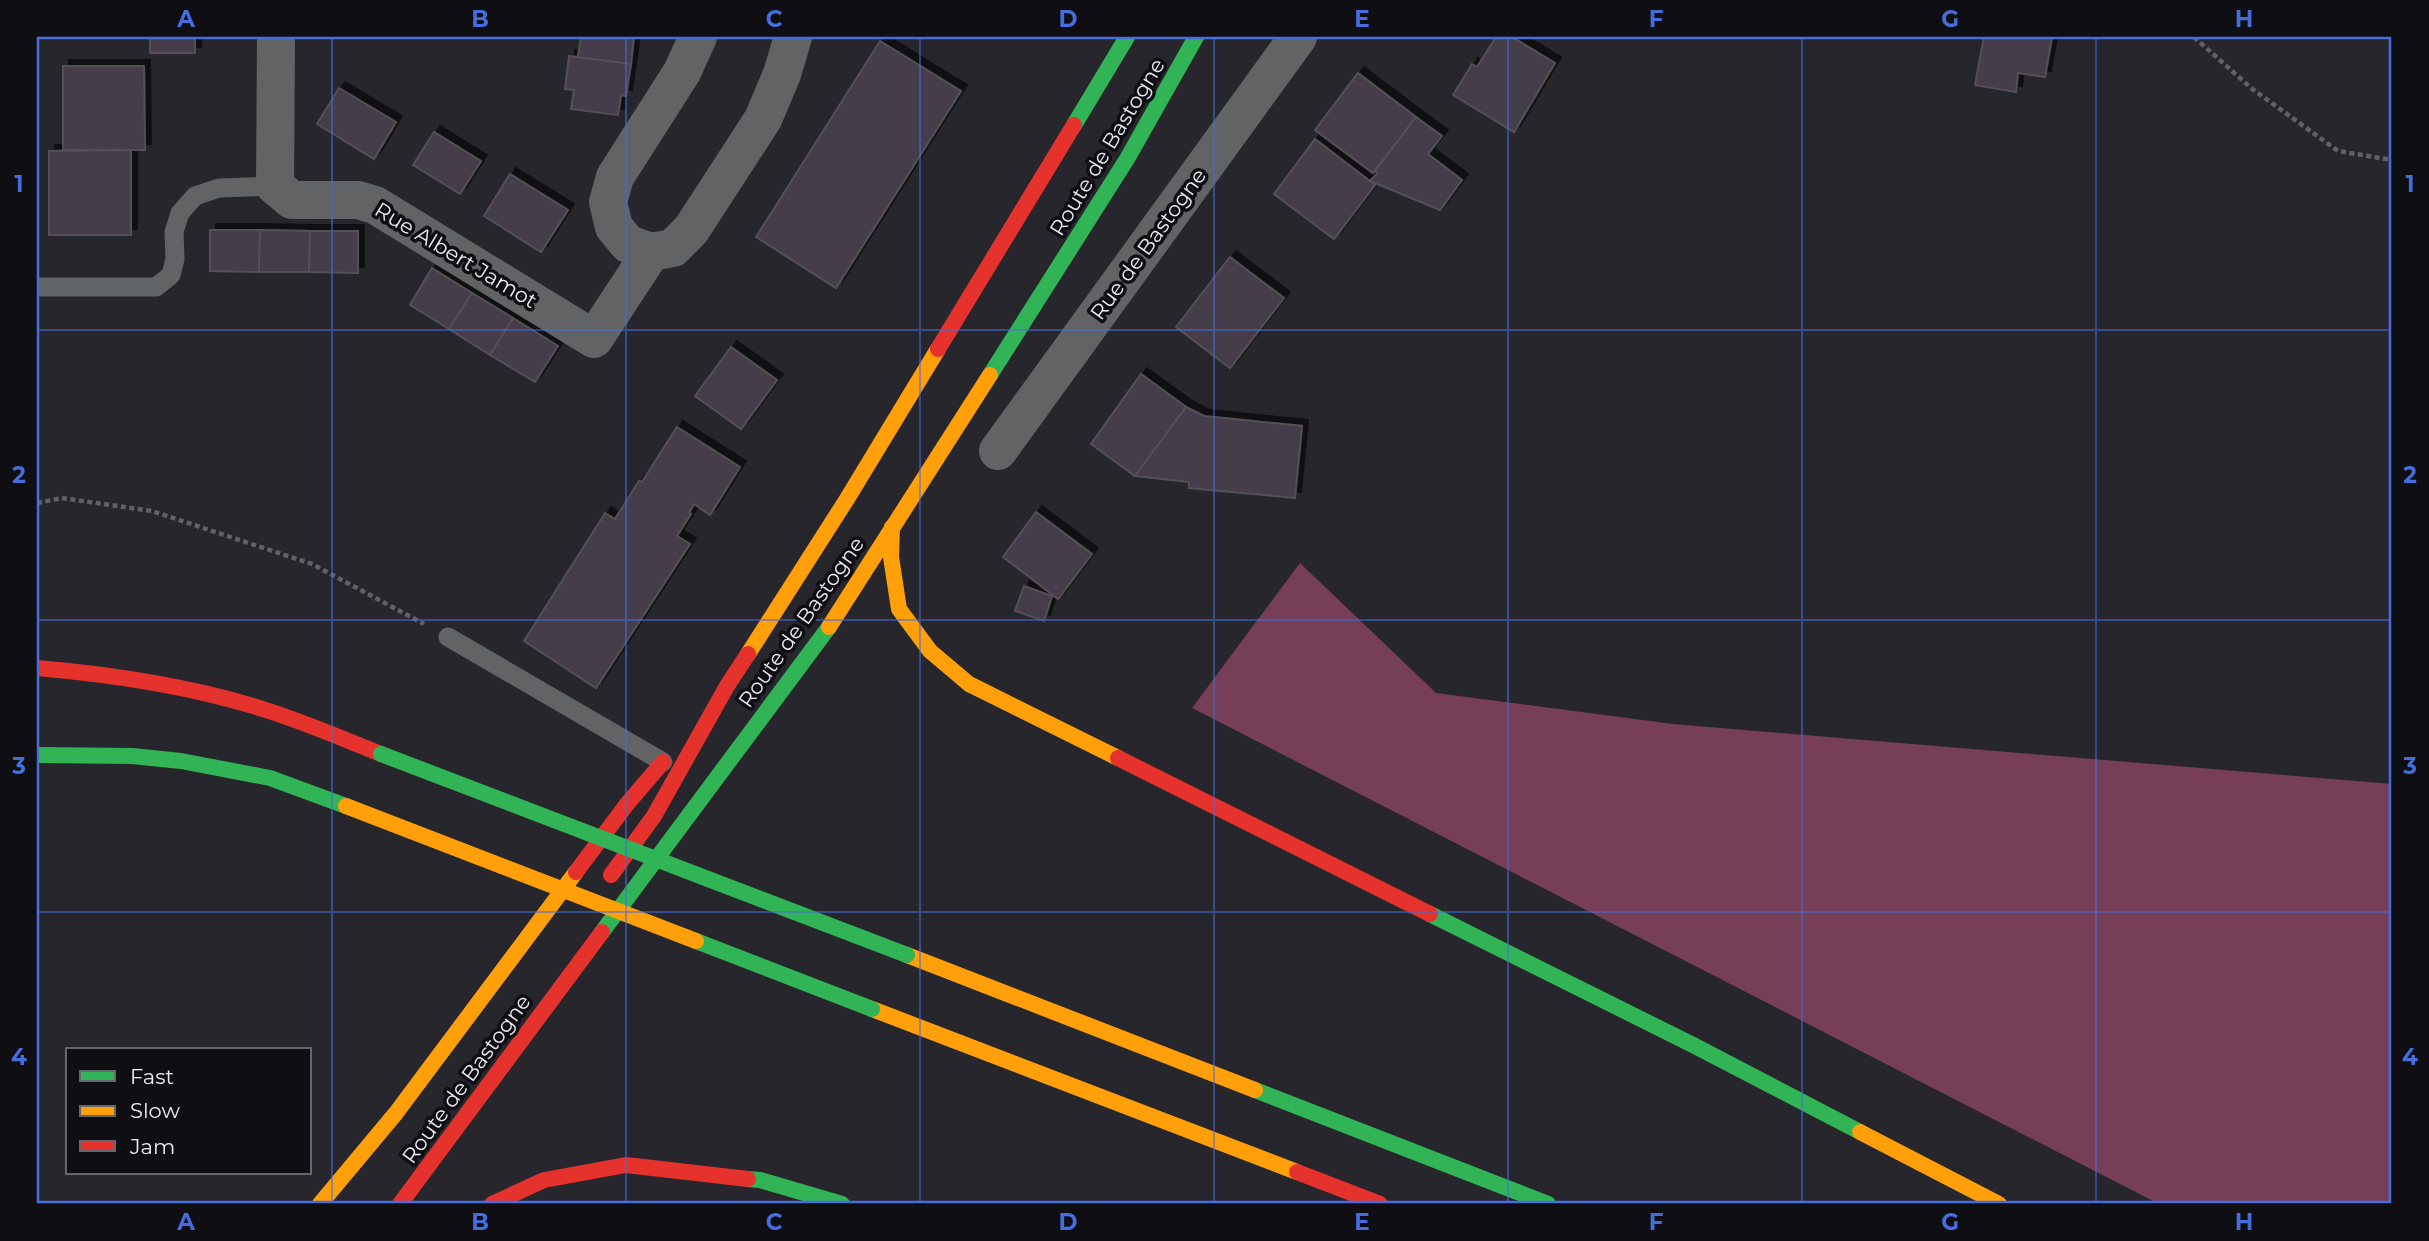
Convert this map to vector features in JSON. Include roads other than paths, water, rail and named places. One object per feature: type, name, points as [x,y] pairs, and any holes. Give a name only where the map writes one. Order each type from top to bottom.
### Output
[{"type":"main road","name":"Route de Bastogne","points":[[581,916],[653,816],[727,686],[847,499],[1127,37]]},
{"type":"main road","name":"Route de Bastogne","points":[[400,1204],[835,618],[1127,159],[1196,37]]},
{"type":"main road","points":[[892,527],[891,556],[899,608],[930,652],[969,684],[1693,1045],[1999,1204]]},
{"type":"main road","points":[[37,668],[99,673],[180,687],[262,709],[907,955],[1548,1204]]},
{"type":"main road","points":[[320,1204],[396,1113],[619,815],[727,686]]},
{"type":"main road","points":[[37,755],[107,755],[181,761],[270,778],[1380,1204]]},
{"type":"main road","points":[[492,1204],[544,1180],[626,1165],[760,1180],[842,1204]]},
{"type":"street","points":[[275,186],[276,37]]},
{"type":"street","points":[[698,37],[682,72],[615,177],[608,202],[614,227],[628,244],[651,251],[673,248],[691,230],[763,119],[782,74],[793,37]]},
{"type":"street","name":"Rue de Bastogne","points":[[998,451],[1298,37]]},
{"type":"street","name":"Rue Albert Jamot","points":[[275,186],[292,200],[358,201],[375,205],[594,339],[651,251]]},
{"type":"lane","points":[[37,287],[156,286],[171,275],[175,259],[174,232],[180,214],[195,196],[219,188],[275,186]]},
{"type":"lane","points":[[448,637],[663,762]]}]
